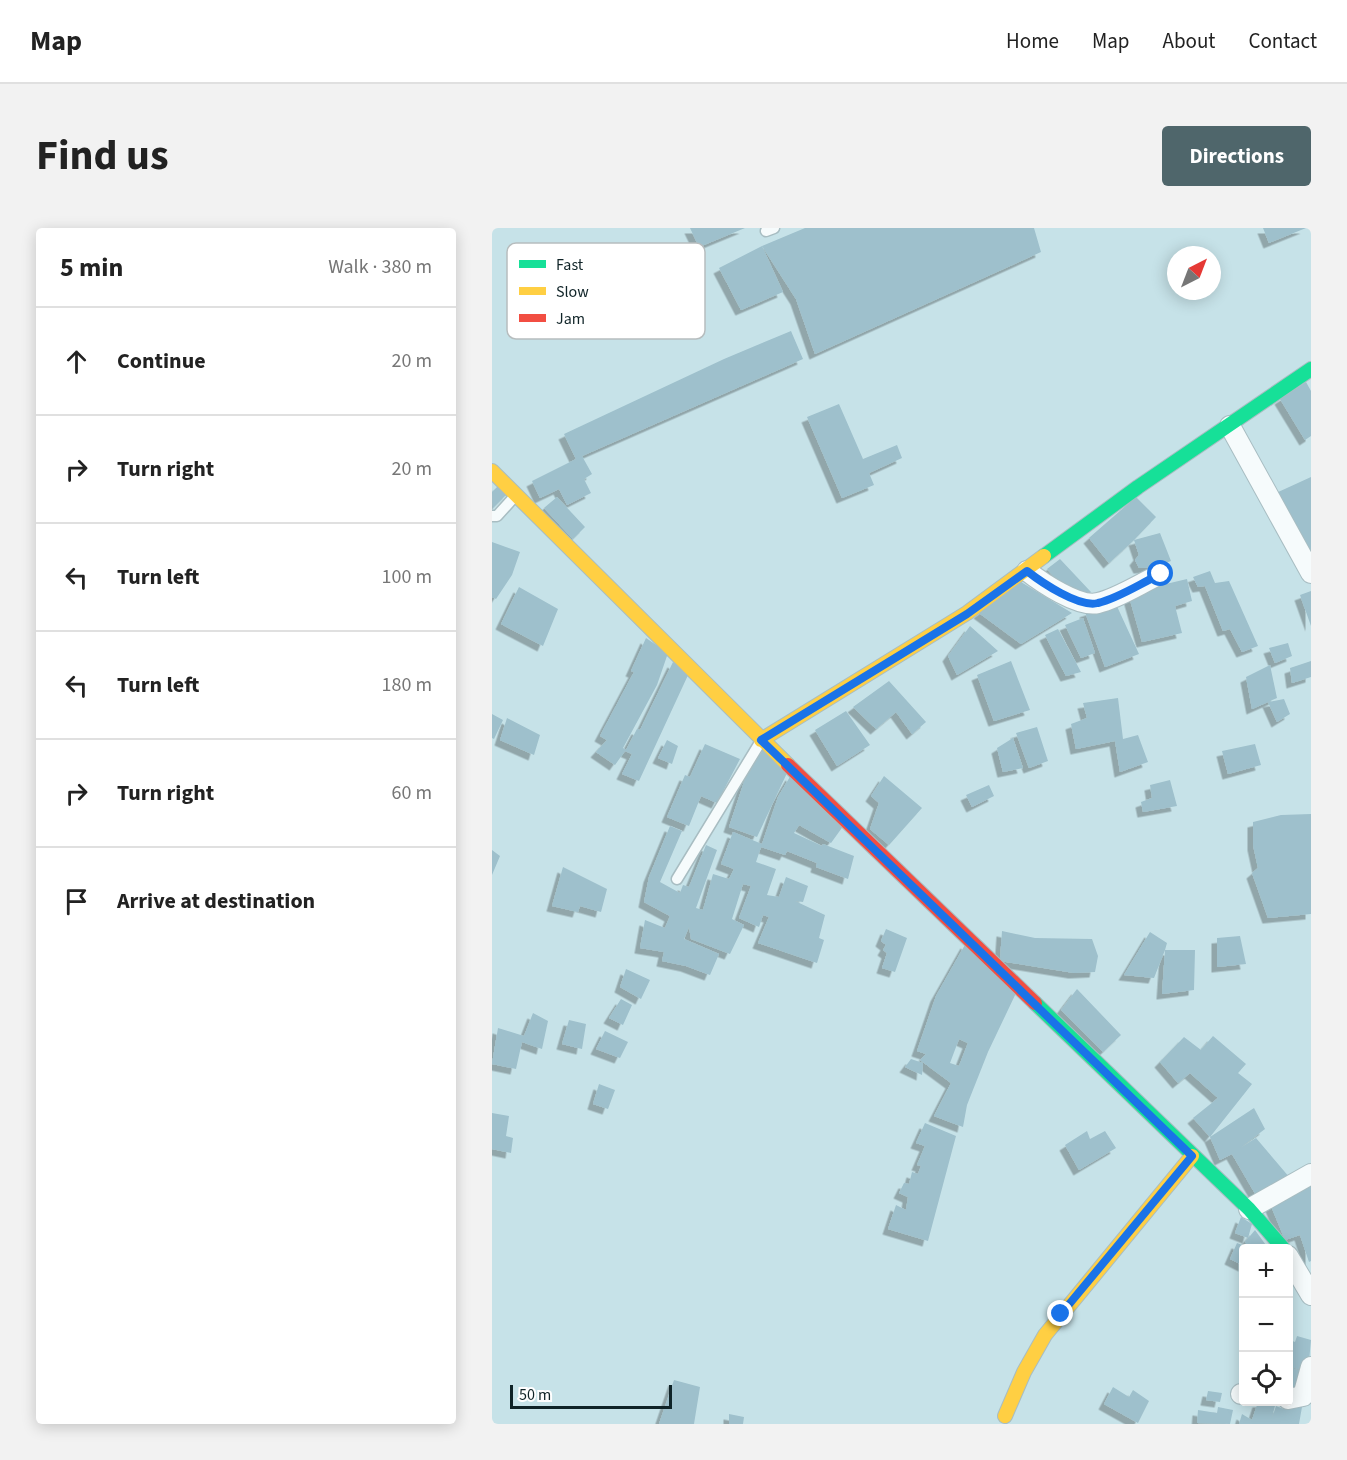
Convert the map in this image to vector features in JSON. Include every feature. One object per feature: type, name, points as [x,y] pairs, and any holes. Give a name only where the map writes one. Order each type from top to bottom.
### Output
[{"type":"street","points":[[761,740],[967,614],[1138,488],[1311,369]]},
{"type":"street","points":[[1230,426],[1311,573]]},
{"type":"street","points":[[494,477],[516,495],[761,740],[1192,1156],[1250,1209],[1280,1244]]},
{"type":"street","points":[[1027,571],[1043,583],[1070,597],[1097,604],[1161,574]]},
{"type":"street","points":[[1005,1416],[1024,1372],[1045,1335],[1192,1156]]},
{"type":"street","points":[[1250,1209],[1311,1174]]},
{"type":"street","points":[[1293,1264],[1311,1295]]},
{"type":"street","points":[[1293,1398],[1303,1396],[1311,1367]]},
{"type":"lane","points":[[492,516],[497,516],[516,495]]},
{"type":"lane","points":[[677,879],[761,740]]},
{"type":"building","points":[[690,228],[745,228],[705,245],[697,243]]},
{"type":"building","points":[[805,228],[1034,228],[1041,252],[815,354],[796,299],[762,246]]},
{"type":"building","points":[[1263,228],[1306,228],[1269,243]]},
{"type":"building","points":[[762,246],[783,292],[741,310],[719,268]]},
{"type":"building","points":[[791,331],[803,359],[582,456],[592,474],[584,479],[591,493],[567,505],[559,489],[540,498],[532,481],[576,459],[564,434],[724,359]]},
{"type":"building","points":[[1306,382],[1311,391],[1311,436],[1305,440],[1280,399]]},
{"type":"building","points":[[839,404],[863,459],[897,445],[902,458],[869,473],[874,485],[842,498],[807,417]]},
{"type":"building","points":[[1311,477],[1311,558],[1276,493]]},
{"type":"building","points":[[499,485],[508,493],[493,508],[492,492]]},
{"type":"building","points":[[557,497],[585,527],[573,539],[544,508]]},
{"type":"building","points":[[1136,497],[1156,517],[1109,563],[1089,538]]},
{"type":"building","points":[[1160,533],[1171,561],[1156,567],[1139,568],[1135,560],[1139,555],[1134,540]]},
{"type":"building","points":[[492,542],[520,552],[512,575],[496,599],[492,597]]},
{"type":"building","points":[[1060,559],[1091,592],[1084,598],[1063,587],[1047,569]]},
{"type":"building","points":[[1210,571],[1215,583],[1229,581],[1258,646],[1242,652],[1230,629],[1223,631],[1205,586],[1198,587],[1193,577]]},
{"type":"building","points":[[1187,579],[1192,601],[1175,606],[1182,633],[1142,642],[1128,593]]},
{"type":"building","points":[[1021,582],[1072,613],[1021,644],[979,613]]},
{"type":"building","points":[[519,587],[558,609],[543,646],[501,624]]},
{"type":"building","points":[[1311,591],[1311,626],[1300,595]]},
{"type":"building","points":[[1115,602],[1139,654],[1105,667],[1085,612]]},
{"type":"building","points":[[1083,618],[1095,653],[1081,658],[1065,625]]},
{"type":"building","points":[[970,626],[998,651],[957,675],[948,656]]},
{"type":"building","points":[[1058,629],[1081,672],[1066,676],[1045,635]]},
{"type":"building","points":[[646,638],[668,653],[657,685],[623,748],[626,750],[637,729],[640,730],[673,662],[689,673],[639,781],[622,774],[632,754],[625,751],[615,765],[596,752],[607,740],[600,736],[634,672],[631,671]]},
{"type":"building","points":[[1288,643],[1292,656],[1275,663],[1269,648]]},
{"type":"building","points":[[1011,661],[1030,710],[994,721],[977,675]]},
{"type":"building","points":[[1311,661],[1311,677],[1292,683],[1290,668]]},
{"type":"building","points":[[1270,665],[1277,698],[1252,709],[1246,677]]},
{"type":"building","points":[[889,681],[926,722],[912,734],[896,712],[876,729],[853,707]]},
{"type":"building","points":[[1118,698],[1123,739],[1138,735],[1148,762],[1120,772],[1115,741],[1076,749],[1071,724],[1087,718],[1083,703]]},
{"type":"building","points":[[1284,699],[1290,714],[1277,722],[1268,702]]},
{"type":"building","points":[[846,711],[870,745],[837,766],[815,730]]},
{"type":"building","points":[[492,714],[503,720],[494,739],[492,738]]},
{"type":"building","points":[[507,718],[540,735],[534,755],[500,740]]},
{"type":"building","points":[[1037,727],[1048,761],[1029,768],[1016,733]]},
{"type":"building","points":[[1013,738],[1023,768],[1003,772],[997,748]]},
{"type":"building","points":[[667,740],[678,746],[672,764],[658,758]]},
{"type":"building","points":[[705,744],[740,759],[717,803],[701,796],[689,826],[667,817],[685,775],[690,777]]},
{"type":"building","points":[[1255,744],[1261,765],[1228,774],[1222,751]]},
{"type":"building","points":[[764,748],[788,771],[757,837],[729,827],[745,779]]},
{"type":"building","points":[[791,775],[844,825],[831,843],[799,825],[794,833],[822,846],[823,844],[854,856],[848,879],[816,867],[817,863],[787,851],[785,855],[761,847],[756,862],[776,869],[767,895],[779,897],[786,877],[808,886],[803,902],[795,901],[825,915],[819,938],[824,940],[817,963],[758,943],[769,917],[763,915],[759,927],[739,918],[751,886],[743,884],[732,919],[744,925],[730,954],[691,939],[689,927],[684,939],[719,954],[710,975],[686,966],[662,961],[664,952],[640,948],[645,920],[665,928],[670,916],[644,902],[649,877],[670,826],[682,831],[660,882],[680,893],[683,885],[689,887],[706,845],[717,850],[696,908],[703,910],[713,874],[729,879],[734,869],[721,864],[733,832],[762,844],[778,797]]},
{"type":"building","points":[[884,776],[922,808],[889,845],[870,829],[879,803],[871,796]]},
{"type":"building","points":[[1170,780],[1177,806],[1143,812],[1141,802],[1152,798],[1150,785]]},
{"type":"building","points":[[989,785],[994,796],[972,807],[966,795]]},
{"type":"building","points":[[1311,814],[1311,914],[1268,918],[1252,873],[1258,868],[1253,845],[1253,822],[1281,815]]},
{"type":"building","points":[[492,850],[500,856],[492,875]]},
{"type":"building","points":[[563,867],[607,889],[601,912],[580,906],[578,912],[552,906]]},
{"type":"building","points":[[886,929],[907,938],[895,972],[882,968],[887,953],[883,950],[886,945],[881,941]]},
{"type":"building","points":[[1002,931],[1035,938],[1092,939],[1098,956],[1095,972],[1074,973],[1000,961]]},
{"type":"building","points":[[1150,932],[1167,943],[1154,978],[1124,975]]},
{"type":"building","points":[[1240,936],[1246,964],[1217,967],[1217,938]]},
{"type":"building","points":[[966,943],[1017,991],[988,1052],[967,1105],[963,1127],[934,1116],[951,1083],[920,1060],[926,1054],[917,1051],[936,996]],"holes":[[[959,1039],[968,1043],[959,1066],[950,1063]]]},
{"type":"building","points":[[1165,950],[1195,950],[1194,990],[1162,994]]},
{"type":"building","points":[[626,969],[650,980],[641,999],[620,987]]},
{"type":"building","points":[[1077,989],[1121,1035],[1103,1052],[1061,1010]]},
{"type":"building","points":[[621,999],[632,1005],[623,1025],[609,1018]]},
{"type":"building","points":[[533,1013],[548,1021],[542,1049],[522,1042],[516,1069],[492,1064],[498,1028],[524,1036]]},
{"type":"building","points":[[569,1020],[586,1024],[582,1049],[562,1044]]},
{"type":"building","points":[[605,1031],[628,1042],[620,1058],[596,1049]]},
{"type":"building","points":[[1213,1036],[1246,1064],[1238,1073],[1252,1084],[1210,1137],[1193,1118],[1218,1098],[1190,1073],[1178,1083],[1160,1062],[1184,1037],[1201,1050]]},
{"type":"building","points":[[911,1059],[923,1063],[922,1075],[905,1067]]},
{"type":"building","points":[[599,1084],[615,1090],[608,1109],[593,1104]]},
{"type":"building","points":[[1254,1108],[1265,1129],[1240,1148],[1256,1138],[1290,1178],[1257,1197],[1232,1154],[1220,1160],[1210,1137]]},
{"type":"building","points":[[492,1113],[509,1116],[506,1136],[513,1138],[511,1153],[492,1149]]},
{"type":"building","points":[[925,1123],[956,1136],[928,1241],[888,1229],[896,1205],[906,1210],[908,1197],[899,1193],[904,1183],[909,1184],[912,1172],[918,1174],[921,1166],[917,1165],[925,1146],[916,1143]]},
{"type":"building","points":[[1087,1131],[1090,1139],[1105,1131],[1116,1148],[1079,1170],[1065,1145]]},
{"type":"building","points":[[1311,1184],[1311,1261],[1309,1262],[1300,1235],[1285,1240],[1271,1206]]},
{"type":"building","points":[[1241,1217],[1252,1224],[1248,1238],[1235,1233]]},
{"type":"building","points":[[1255,1230],[1265,1244],[1247,1244],[1245,1242]]},
{"type":"building","points":[[1237,1243],[1240,1244],[1239,1264],[1230,1259]]},
{"type":"building","points":[[1297,1336],[1311,1340],[1308,1372],[1293,1368],[1293,1341],[1295,1342]]},
{"type":"building","points":[[1293,1368],[1308,1373],[1303,1392],[1293,1390]]},
{"type":"building","points":[[674,1380],[700,1387],[694,1424],[659,1424]]},
{"type":"building","points":[[1113,1387],[1129,1397],[1133,1390],[1149,1401],[1138,1423],[1104,1404]]},
{"type":"building","points":[[1208,1391],[1222,1393],[1220,1402],[1206,1400]]},
{"type":"building","points":[[1293,1404],[1302,1407],[1299,1424],[1239,1424],[1242,1414],[1252,1420],[1257,1406],[1275,1406],[1271,1421],[1276,1406],[1283,1409],[1283,1406]]},
{"type":"building","points":[[1218,1407],[1233,1410],[1230,1424],[1197,1423],[1198,1410],[1217,1413]]},
{"type":"building","points":[[729,1414],[744,1417],[743,1424],[729,1424]]},
{"type":"traffic: fast","points":[[1044,556],[1138,487],[1311,369]]},
{"type":"traffic: fast","points":[[1035,1003],[1249,1209],[1280,1244]]},
{"type":"traffic: slow","points":[[492,471],[788,765]]},
{"type":"traffic: slow","points":[[761,740],[967,613],[1044,556]]},
{"type":"traffic: slow","points":[[1005,1416],[1024,1372],[1045,1335],[1192,1156]]},
{"type":"traffic: jam","points":[[788,765],[1035,1003]]},
{"type":"route","points":[[1061,1314],[1192,1156],[761,740],[967,614],[1027,571],[1043,583],[1070,597],[1097,604],[1161,574]]}]
